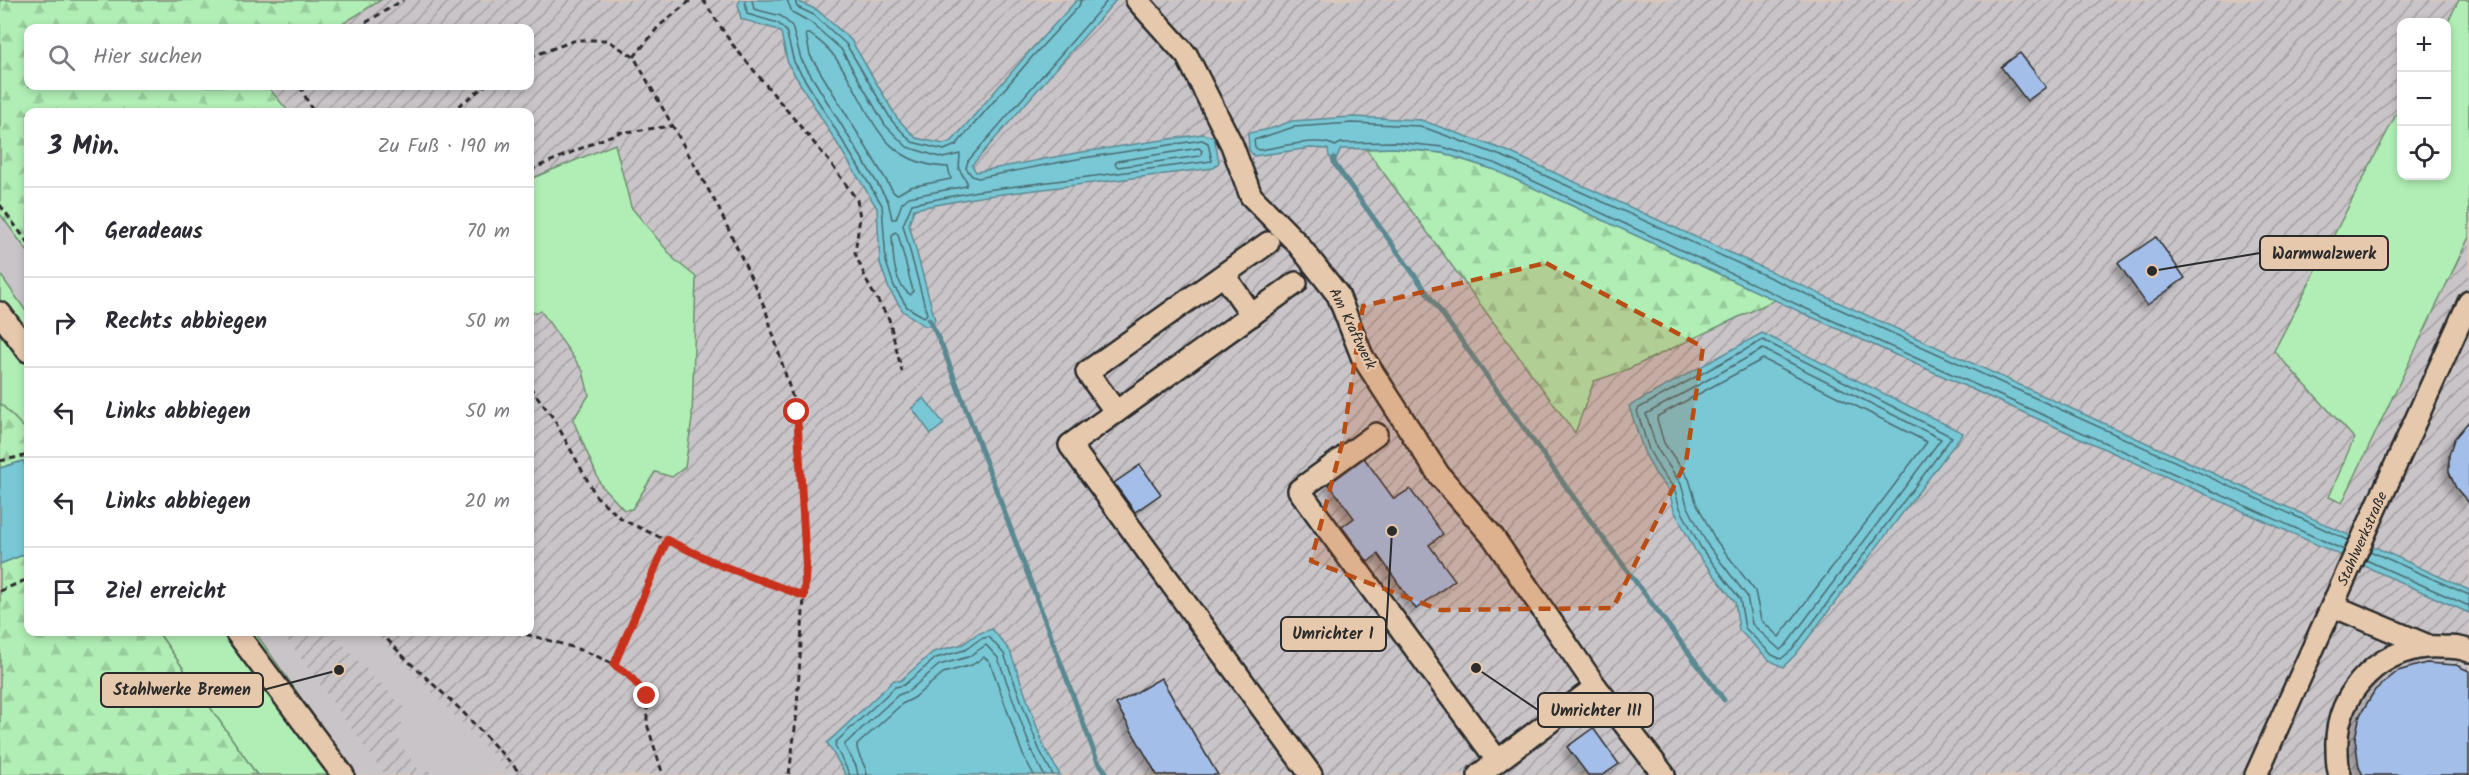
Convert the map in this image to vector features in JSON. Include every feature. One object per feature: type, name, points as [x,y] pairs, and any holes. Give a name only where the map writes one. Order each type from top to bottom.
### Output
[{"type":"street","name":"Am Kraftwerk","points":[[1137,0],[1187,56],[1232,145],[1251,196],[1298,243],[1338,295],[1362,356],[1439,475],[1494,537],[1596,687],[1664,775]]},
{"type":"street","points":[[1116,412],[1088,372],[1269,243]]},
{"type":"street","points":[[1224,275],[1252,315]]},
{"type":"street","points":[[1296,283],[1070,445],[1311,775]]},
{"type":"street","name":"Stahlwerkstraße","points":[[2256,775],[2469,302]]},
{"type":"street","points":[[0,313],[24,346]]},
{"type":"street","points":[[1376,434],[1299,489],[1497,760]]},
{"type":"street","points":[[2333,606],[2426,645],[2461,648],[2469,651]]},
{"type":"street","points":[[239,636],[343,775]]},
{"type":"street","points":[[2340,775],[2337,767],[2336,732],[2347,699],[2368,671],[2399,652],[2426,645]]},
{"type":"street","points":[[1479,775],[1596,687]]},
{"type":"path","points":[[364,24],[403,0]]},
{"type":"path","points":[[634,57],[658,26],[691,0]]},
{"type":"path","points":[[703,0],[732,44],[829,161],[857,200],[860,217],[855,253],[869,286],[889,320],[902,372]]},
{"type":"path","points":[[534,56],[576,40],[608,40],[634,57],[718,207],[765,308],[797,412],[806,565],[796,721],[789,775]]},
{"type":"path","points":[[302,90],[311,108]]},
{"type":"path","points":[[455,108],[480,90]]},
{"type":"path","points":[[534,168],[617,133],[673,126]]},
{"type":"path","points":[[0,205],[24,238]]},
{"type":"path","points":[[534,392],[554,419],[596,496],[623,520],[720,565],[804,596]]},
{"type":"path","points":[[0,461],[24,456]]},
{"type":"path","points":[[614,665],[667,540]]},
{"type":"path","points":[[0,591],[24,581]]},
{"type":"path","points":[[384,636],[461,710],[522,775]]},
{"type":"path","points":[[534,636],[562,642],[614,665],[628,674],[647,696],[647,724],[663,775]]},
{"type":"highlighted area","points":[[1546,263],[1703,347],[1686,462],[1613,608],[1440,610],[1311,561],[1343,440],[1363,306]]},
{"type":"shaded area","points":[[382,0],[2469,0],[2469,775],[512,775],[378,636],[534,636],[534,312],[541,311],[583,371],[589,395],[632,509],[655,472],[696,277],[675,260],[631,207],[615,144],[534,177],[534,108],[286,108],[270,90],[534,90],[534,24],[343,24]]},
{"type":"shaded area","points":[[0,214],[24,247],[24,308],[0,274]]},
{"type":"shaded area","points":[[258,636],[285,636],[385,775],[355,775]]},
{"type":"shaded area","points":[[285,636],[335,636],[404,708],[399,743],[419,770],[430,771],[433,775],[385,775]]},
{"type":"shaded area","points":[[335,636],[378,636],[512,775],[433,775],[430,771],[419,770],[399,743],[404,708]]},
{"type":"green space","points":[[0,0],[381,0],[342,24],[24,24],[24,90],[270,90],[286,108],[24,108],[24,247],[0,214]]},
{"type":"green space","points":[[2459,0],[2469,0],[2469,237],[2342,503],[2329,497],[2354,438],[2274,351],[2397,113],[2397,180],[2451,180],[2450,18]]},
{"type":"green space","points":[[615,144],[631,207],[675,260],[696,277],[692,419],[685,467],[672,477],[655,472],[632,509],[624,510],[601,485],[573,420],[589,395],[583,371],[541,311],[534,312],[534,177]]},
{"type":"green space","points":[[1395,148],[1442,153],[1495,170],[1775,300],[1624,371],[1594,381],[1575,433],[1366,149]]},
{"type":"green space","points":[[0,274],[24,308],[24,428],[0,403]]},
{"type":"green space","points":[[0,403],[24,428],[24,463],[23,461],[0,468]]},
{"type":"green space","points":[[24,555],[24,636],[161,636],[257,775],[0,775],[0,564]]},
{"type":"green space","points":[[161,636],[258,636],[355,775],[257,775]]},
{"type":"water","points":[[740,0],[795,0],[817,10],[851,40],[897,118],[916,138],[944,144],[952,141],[1077,0],[1116,0],[972,165],[976,172],[1076,153],[1203,134],[1214,137],[1219,162],[1214,168],[979,197],[914,209],[909,224],[935,320],[932,326],[925,326],[903,311],[889,289],[880,263],[877,208],[788,64],[781,33],[741,19],[738,4]]},
{"type":"water","points":[[1352,117],[1421,120],[1507,151],[2469,590],[2469,613],[1807,315],[1495,170],[1442,153],[1395,148],[1341,149],[1334,163],[1329,156],[1328,149],[1311,148],[1254,156],[1249,150],[1248,133],[1270,129],[1292,121]]},
{"type":"water","points":[[1762,333],[1963,433],[1796,654],[1783,667],[1769,660],[1739,630],[1735,602],[1696,552],[1674,510],[1669,491],[1655,473],[1644,452],[1629,406]]},
{"type":"water","points":[[924,398],[944,424],[931,434],[912,408]]},
{"type":"water","points":[[23,461],[24,463],[24,555],[0,564],[0,468]]},
{"type":"water","points":[[992,629],[1010,651],[1044,747],[1060,775],[846,775],[827,743],[894,680],[900,681],[933,652],[963,644],[977,634]]},
{"type":"building","points":[[2020,53],[2046,87],[2027,101],[2001,67]]},
{"type":"building","points":[[2156,237],[2185,278],[2147,305],[2118,263]]},
{"type":"building","points":[[2469,421],[2469,503],[2456,488],[2449,472],[2449,455],[2454,439]]},
{"type":"building","points":[[1364,458],[1394,499],[1410,489],[1443,534],[1429,545],[1455,580],[1416,609],[1378,554],[1368,562],[1342,527],[1354,518],[1329,484]]},
{"type":"building","points":[[1140,465],[1161,494],[1135,512],[1114,483]]},
{"type":"building","points":[[2426,663],[2456,665],[2469,671],[2469,775],[2363,775],[2359,767],[2355,738],[2360,715],[2375,690],[2398,671]]},
{"type":"building","points":[[1161,678],[1218,775],[1157,775],[1116,704]]},
{"type":"building","points":[[1593,728],[1619,764],[1603,775],[1588,775],[1567,747]]},
{"type":"waterway","points":[[1334,158],[1334,163],[1600,534],[1724,700]]},
{"type":"waterway","points":[[929,319],[943,348],[1097,760],[1108,775]]},
{"type":"place","name":"Warmwalzwerk","points":[[2152,271]]},
{"type":"place","name":"Umrichter I","points":[[1392,531]]},
{"type":"place","name":"Umrichter III","points":[[1476,668]]},
{"type":"place","name":"Stahlwerke Bremen","points":[[339,670]]},
{"type":"route","points":[[647,696],[628,674],[614,665],[667,540],[720,565],[804,596],[806,565],[797,412]]}]
